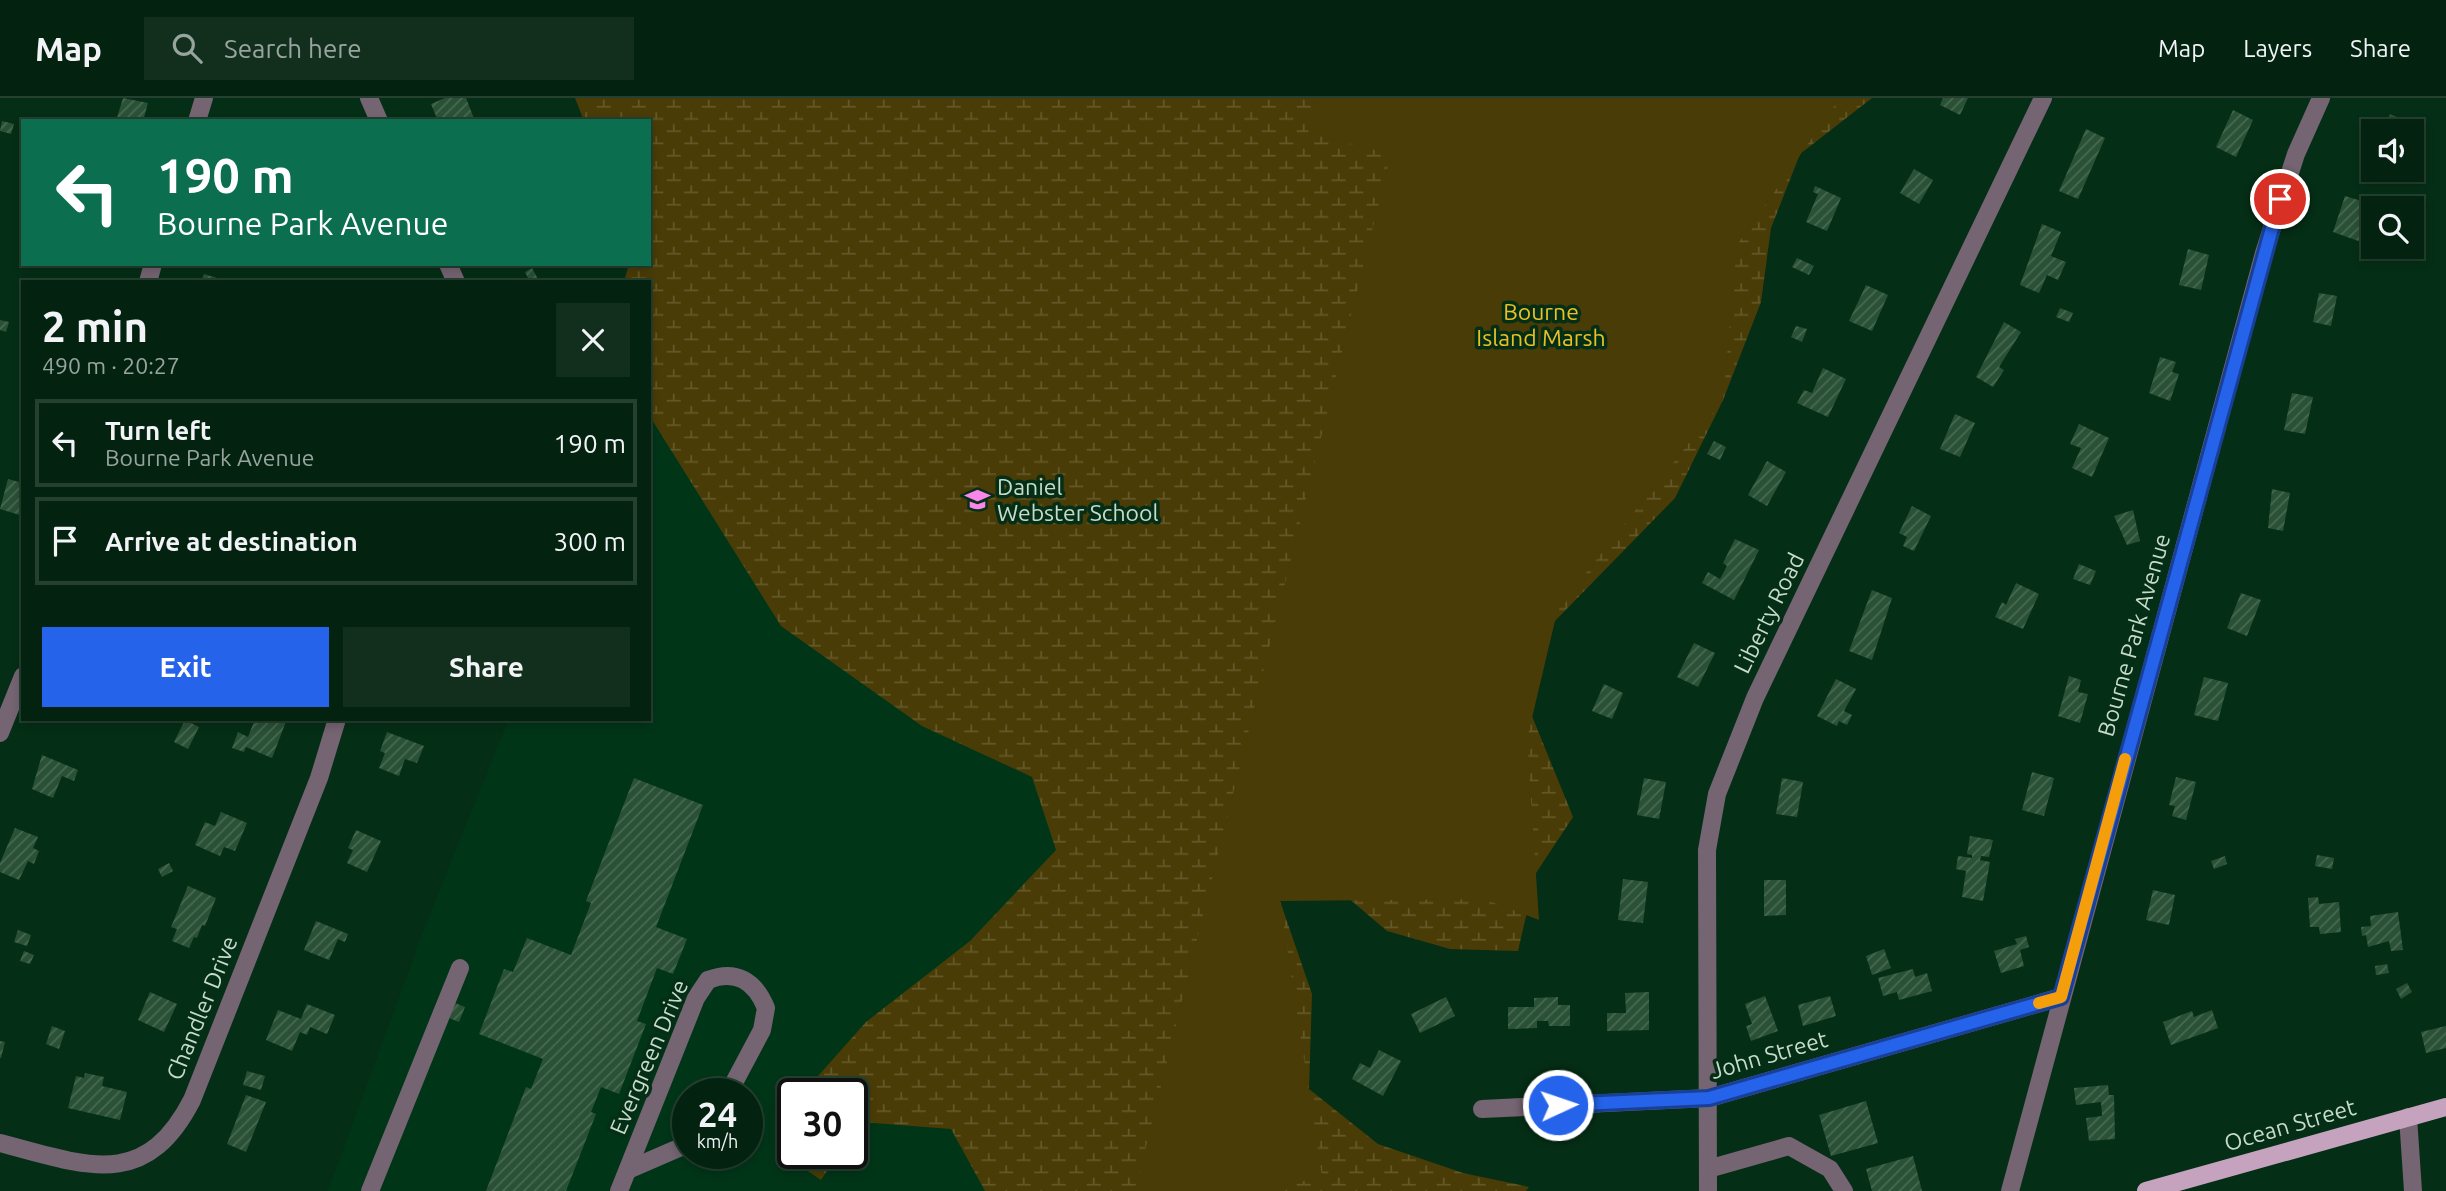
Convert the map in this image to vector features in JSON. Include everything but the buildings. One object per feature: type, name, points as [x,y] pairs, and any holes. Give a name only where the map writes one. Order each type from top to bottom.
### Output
[{"type":"main road","name":"Ocean Street","points":[[2146,1191],[2446,1107]]},
{"type":"street","points":[[198,119],[204,98]]},
{"type":"street","points":[[369,98],[378,119]]},
{"type":"street","name":"Liberty Road","points":[[1708,1191],[1707,850],[1717,794],[1755,698],[2043,98]]},
{"type":"street","name":"Bourne Park Avenue","points":[[2010,1191],[2264,253],[2296,154],[2321,98]]},
{"type":"street","points":[[0,733],[21,681]]},
{"type":"street","name":"Chandler Drive","points":[[0,1143],[106,1169],[139,1164],[171,1139],[192,1100],[319,778],[336,721]]},
{"type":"street","points":[[370,1191],[460,968]]},
{"type":"street","name":"Evergreen Drive","points":[[619,1191],[695,998],[708,980],[719,975],[729,974],[747,980],[761,996],[766,1008],[765,1017],[736,1078]]},
{"type":"street","name":"John Street","points":[[1482,1109],[1709,1098],[2061,997]]},
{"type":"street","points":[[2408,1117],[2413,1191]]},
{"type":"street","points":[[1708,1169],[1789,1146],[1830,1169],[1844,1191]]},
{"type":"street","points":[[628,1170],[672,1151]]},
{"type":"shaded area","name":"Daniel Webster School","points":[[1316,98],[1135,1191],[328,1191],[426,924],[508,721],[651,721],[651,264]]},
{"type":"green space","points":[[575,98],[1872,98],[1800,154],[1771,228],[1761,302],[1723,400],[1675,498],[1554,622],[1532,716],[1573,817],[1536,873],[1518,951],[1450,949],[1387,931],[1306,862],[1280,901],[1312,994],[1309,1089],[1378,1144],[1463,1173],[1529,1187],[1526,1191],[985,1191],[951,1129],[868,1123],[868,1078],[816,1078],[866,1022],[970,941],[1056,850],[1032,777],[922,726],[781,626],[651,418],[651,280],[625,280],[628,266],[651,266],[651,119],[583,119]]},
{"type":"green space","name":"Bourne Island Marsh","points":[[1316,98],[1840,98],[1737,245],[1723,400],[1558,608],[1527,739],[1539,920],[1484,899],[1280,901],[1322,1177],[1257,1191],[1135,1191],[1391,154],[1308,133]]},
{"type":"green space","points":[[805,1169],[828,1169],[821,1180]]},
{"type":"slow traffic","points":[[2039,1003],[2061,997],[2125,759]]},
{"type":"place","name":"Daniel Webster School","points":[[977,500]]},
{"type":"route","points":[[1558,1105],[1709,1098],[2061,997],[2280,199]]}]
